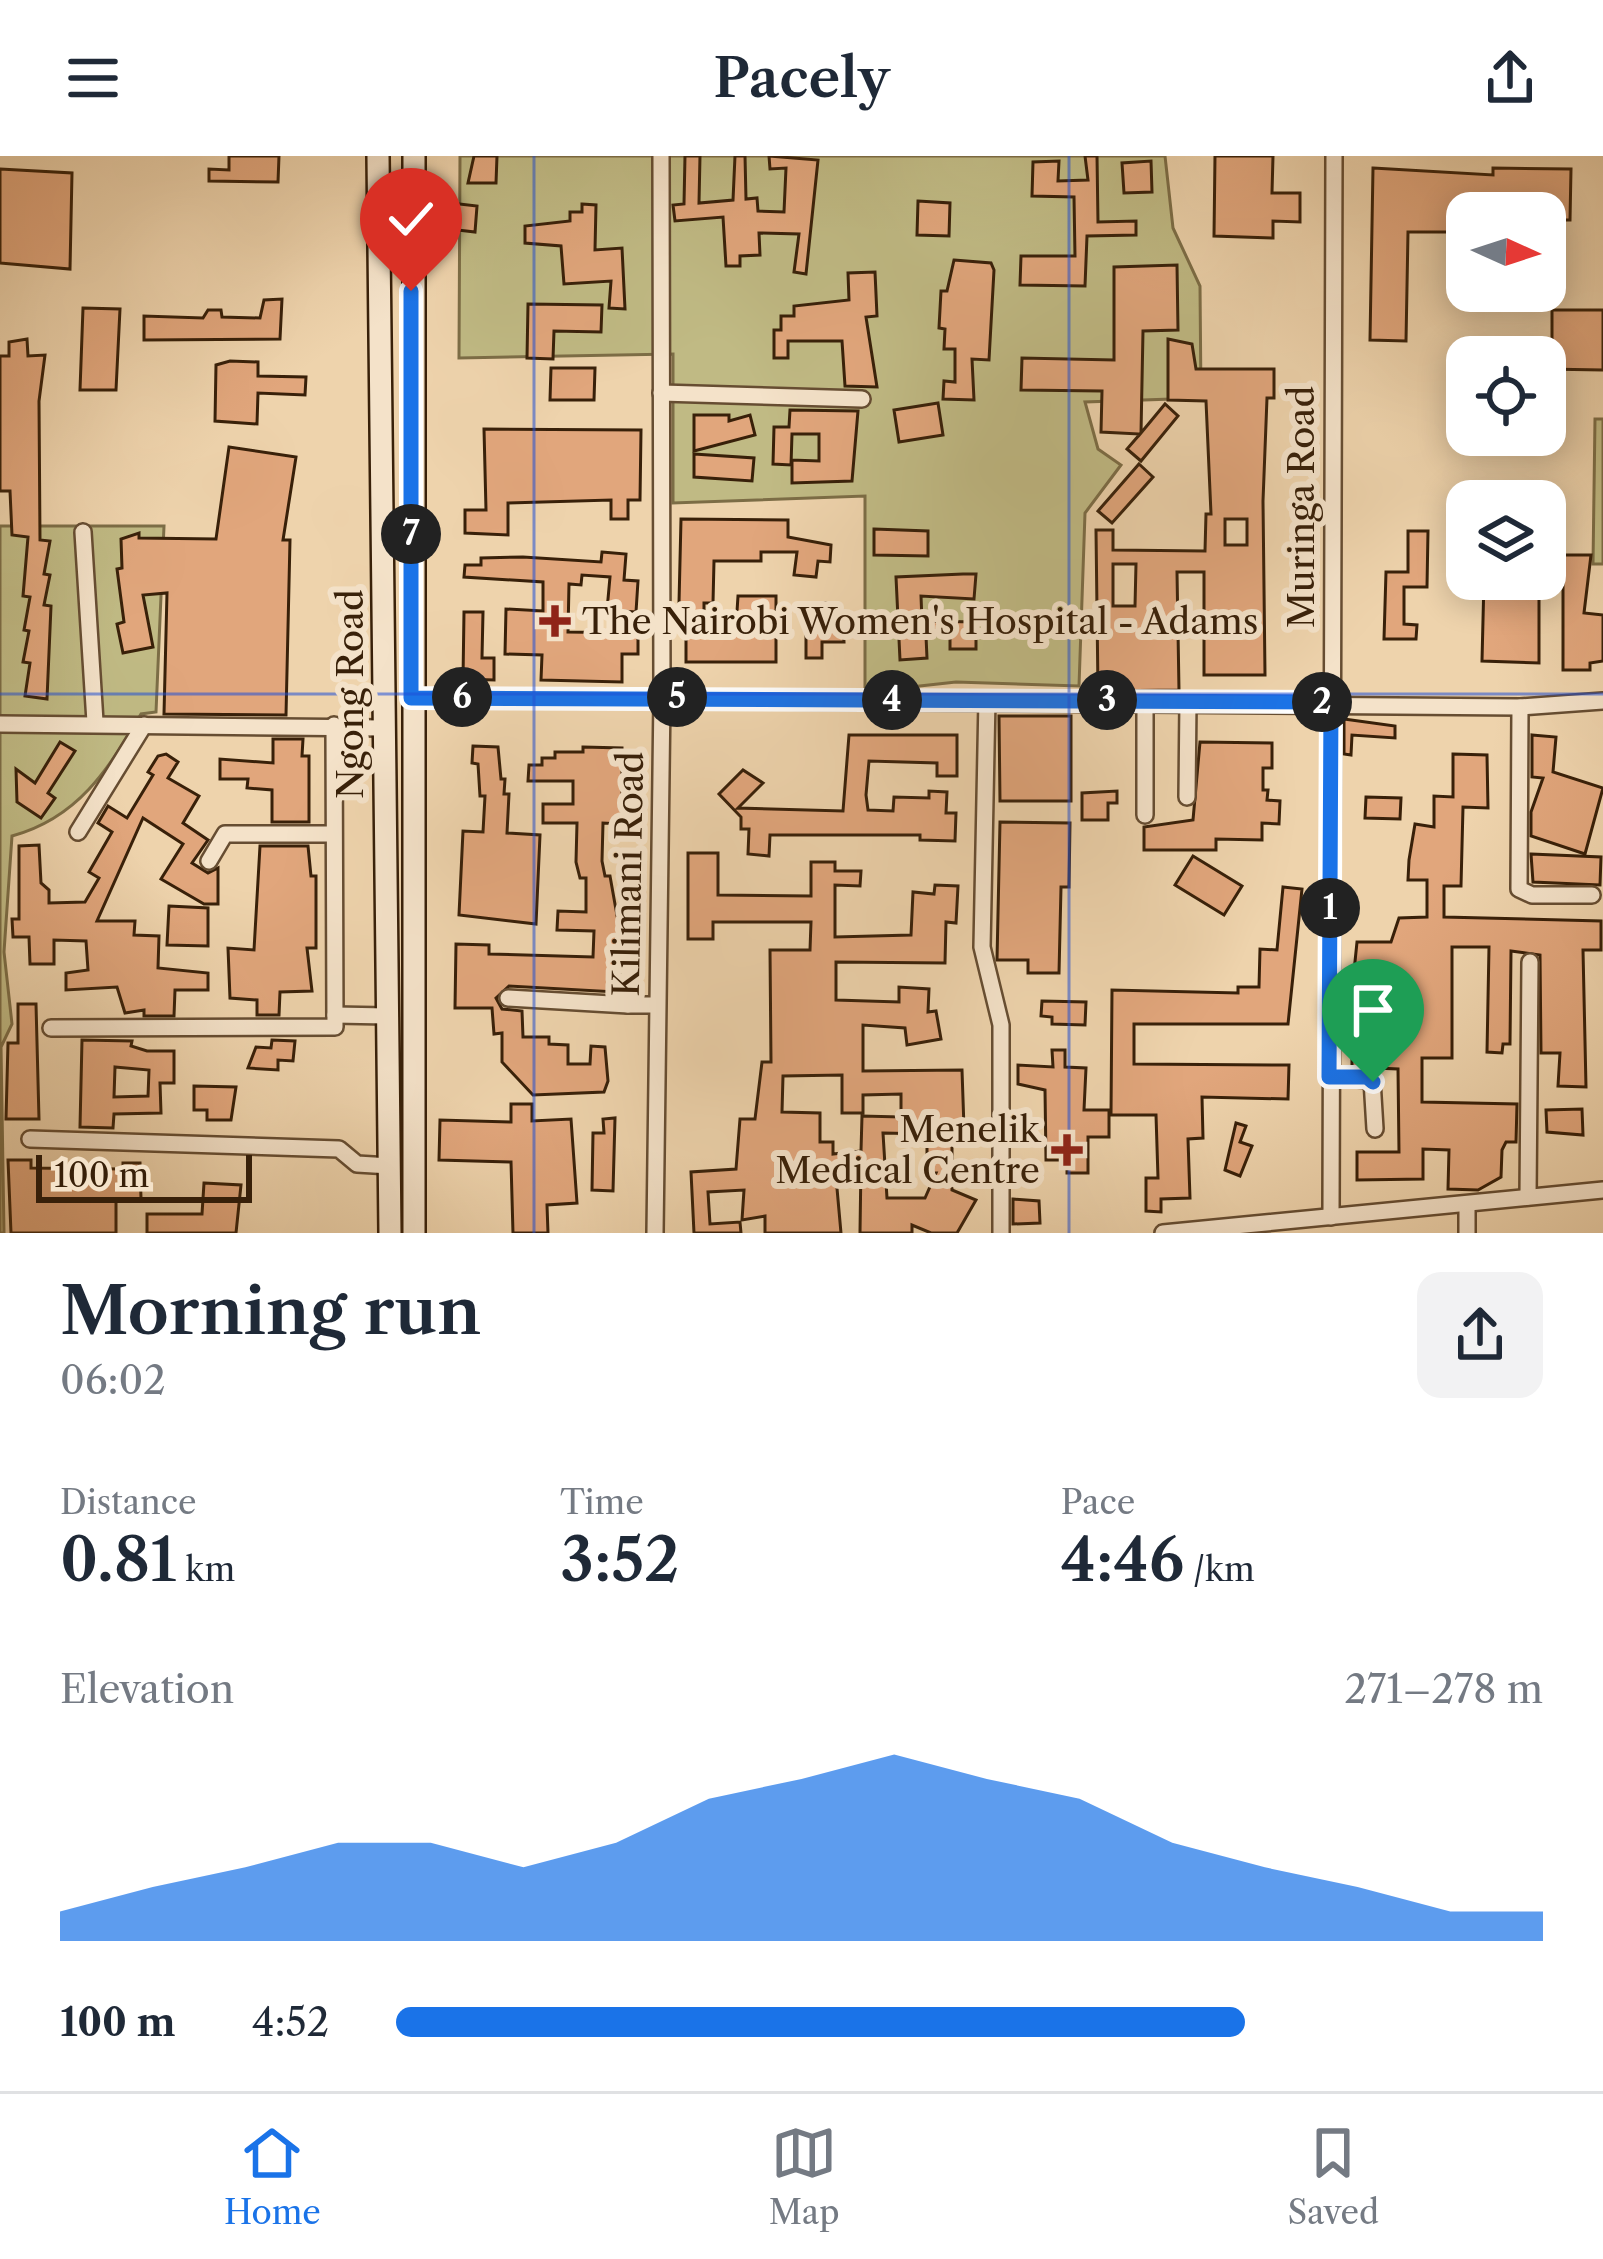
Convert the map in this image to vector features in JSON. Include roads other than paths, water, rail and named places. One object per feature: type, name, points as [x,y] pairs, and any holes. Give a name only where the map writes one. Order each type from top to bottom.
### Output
[{"type":"main road","name":"Ngong Road","points":[[378,156],[390,1233]]},
{"type":"main road","name":"Ngong Road","points":[[414,1233],[415,156]]},
{"type":"street","name":"Kilimani Road","points":[[655,1233],[662,697],[661,156]]},
{"type":"street","name":"Muringa Road","points":[[1330,1217],[1334,156]]},
{"type":"street","points":[[661,393],[862,399]]},
{"type":"street","points":[[82,532],[95,722]]},
{"type":"street","points":[[411,698],[1188,700],[1520,707],[1603,701]]},
{"type":"street","points":[[987,699],[982,946],[1001,1025],[1001,1233]]},
{"type":"street","points":[[1145,700],[1145,815]]},
{"type":"street","points":[[1187,797],[1188,700]]},
{"type":"street","points":[[1520,707],[1519,890],[1592,895]]},
{"type":"street","points":[[0,724],[383,728]]},
{"type":"street","points":[[78,832],[144,725]]},
{"type":"street","points":[[51,1028],[335,1027],[334,725]]},
{"type":"street","points":[[208,861],[225,834],[333,834]]},
{"type":"street","points":[[628,1004],[629,920]]},
{"type":"street","points":[[1528,1197],[1530,962]]},
{"type":"street","points":[[508,998],[655,1004]]},
{"type":"street","points":[[1330,1002],[1374,1003]]},
{"type":"street","points":[[335,1015],[387,1016]]},
{"type":"street","points":[[1329,1077],[1372,1080],[1375,1129]]},
{"type":"street","points":[[30,1139],[339,1149],[357,1164],[390,1166]]},
{"type":"street","points":[[1163,1233],[1467,1207],[1603,1190]]},
{"type":"street","points":[[1467,1207],[1467,1233]]},
{"type":"place","name":"The Nairobi Women's Hospital - Adams","points":[[555,621]]},
{"type":"place","name":"Menelik Medical Centre","points":[[1067,1150]]}]
